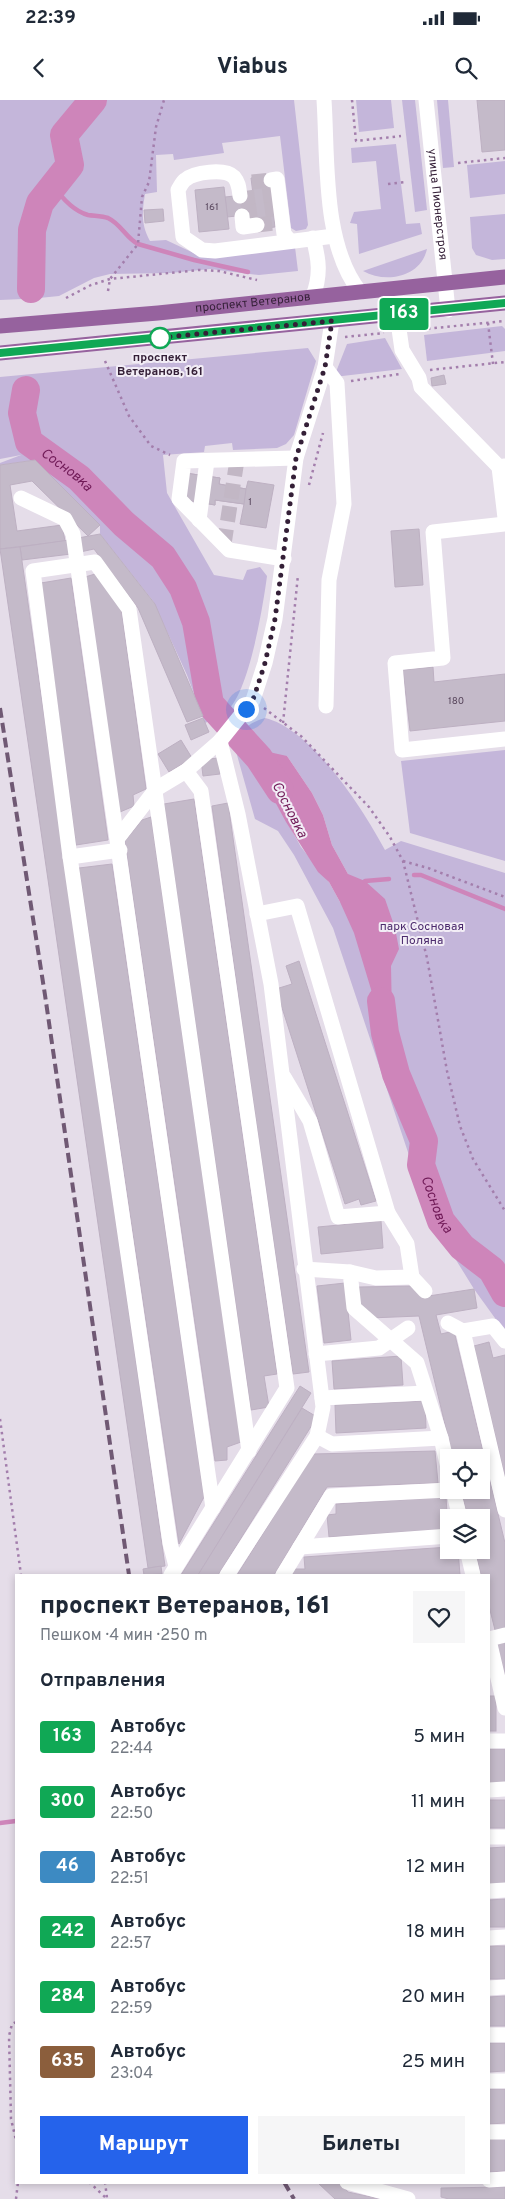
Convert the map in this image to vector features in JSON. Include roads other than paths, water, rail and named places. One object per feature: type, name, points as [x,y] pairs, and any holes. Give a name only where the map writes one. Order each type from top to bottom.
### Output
[{"type":"main road","name":"проспект Ветеранов","points":[[0,326],[505,278]]},
{"type":"main road","name":"проспект Ветеранов","points":[[0,353],[505,303]]},
{"type":"street","points":[[324,100],[334,236],[350,280],[360,292]]},
{"type":"street","name":"улица Пионерстроя","points":[[426,100],[448,310]]},
{"type":"street","points":[[243,187],[233,175],[221,172],[194,175],[184,180],[178,190],[183,237],[202,250],[214,251],[334,236]]},
{"type":"street","points":[[270,180],[277,179],[277,209],[284,234],[290,241]]},
{"type":"street","points":[[242,216],[243,227],[257,225]]},
{"type":"street","points":[[313,238],[320,269],[318,284],[313,296]]},
{"type":"street","points":[[397,315],[402,350],[415,372],[421,387],[502,466],[505,518]]},
{"type":"street","points":[[70,857],[119,844],[156,789],[186,771],[222,737],[253,700],[265,663],[275,619],[296,458],[325,367],[331,338],[332,321]]},
{"type":"street","points":[[325,367],[337,383],[344,504],[329,580],[326,706]]},
{"type":"street","points":[[284,559],[229,550],[179,500],[184,462],[296,458]]},
{"type":"street","points":[[199,520],[207,461]]},
{"type":"street","points":[[21,498],[65,519],[73,534],[213,1508]]},
{"type":"street","points":[[505,524],[433,532],[443,658],[395,663],[402,750],[505,740]]},
{"type":"street","points":[[173,1570],[70,857],[33,571],[95,562],[129,609],[249,1451]]},
{"type":"street","points":[[222,737],[271,984],[304,1269],[322,1398],[317,1436],[228,1574]]},
{"type":"street","points":[[173,1570],[288,1388],[201,791],[186,771]]},
{"type":"street","points":[[257,914],[297,906],[388,1213],[407,1244],[412,1277],[425,1290]]},
{"type":"street","points":[[281,1071],[310,1121],[338,1218],[388,1213]]},
{"type":"street","points":[[304,1269],[350,1272],[376,1278],[412,1277]]},
{"type":"street","points":[[350,1272],[354,1308],[417,1363],[444,1449]]},
{"type":"street","points":[[448,1323],[463,1331],[493,1326],[505,1341]]},
{"type":"street","points":[[316,1354],[379,1348],[408,1328]]},
{"type":"street","points":[[463,1331],[505,1510]]},
{"type":"street","points":[[322,1398],[426,1392]]},
{"type":"street","points":[[317,1436],[332,1444],[441,1438]]},
{"type":"street","points":[[284,1574],[331,1496],[440,1490]]},
{"type":"street","points":[[300,1547],[440,1537]]},
{"type":"street","points":[[469,1559],[473,1574]]},
{"type":"street","points":[[490,1641],[505,1635]]},
{"type":"street","points":[[490,1649],[495,1688],[505,1708]]},
{"type":"street","points":[[490,1741],[505,1741]]},
{"type":"street","points":[[490,1790],[505,1789]]},
{"type":"street","points":[[490,1837],[505,1837]]},
{"type":"street","points":[[490,1891],[505,1890]]},
{"type":"street","points":[[490,1938],[505,1937]]},
{"type":"street","points":[[490,1988],[505,1987]]},
{"type":"street","points":[[490,2035],[505,2035]]},
{"type":"street","points":[[490,2081],[505,2081]]},
{"type":"street","points":[[490,2132],[505,2132]]},
{"type":"street","points":[[490,2180],[505,2179]]},
{"type":"street","points":[[351,2184],[408,2199]]},
{"type":"water","points":[[269,752],[287,756],[312,793],[323,815],[332,845],[348,874],[365,881],[385,899],[395,928],[399,949],[391,966],[392,1016],[386,1039],[354,933],[340,902],[329,882],[318,872],[286,822],[260,774],[259,758]]},
{"type":"waterway","name":"Сосновка","points":[[31,289],[32,230],[40,203],[70,165],[64,135],[93,100]]},
{"type":"waterway","points":[[52,184],[72,207],[88,215],[108,218],[138,244],[194,260],[248,272]]},
{"type":"waterway","name":"Сосновка","points":[[26,390],[22,413],[29,442],[79,478],[124,524],[163,557],[183,588],[196,622],[210,704],[259,758],[280,790]]},
{"type":"waterway","points":[[414,875],[421,875],[505,909]]},
{"type":"waterway","points":[[365,881],[389,879]]},
{"type":"waterway","name":"Сосновка","points":[[381,1001],[385,1033],[396,1074],[424,1141],[421,1165],[441,1221],[462,1247],[492,1270],[505,1293]]},
{"type":"waterway","points":[[0,1823],[15,1821]]},
{"type":"tunnel","points":[[252,182],[271,180]]},
{"type":"tunnel","points":[[240,199],[272,195]]},
{"type":"tunnel","points":[[242,213],[274,209]]},
{"type":"tunnel","points":[[257,225],[275,223]]},
{"type":"tunnel","points":[[224,544],[237,460]]},
{"type":"railway","points":[[0,708],[45,995],[129,1574]]},
{"type":"railway","points":[[285,2184],[294,2199]]},
{"type":"place","name":"проспект Ветеранов, 161","points":[[160,338]]},
{"type":"park label","name":"парк Сосновая Поляна","points":[[422,934]]}]
